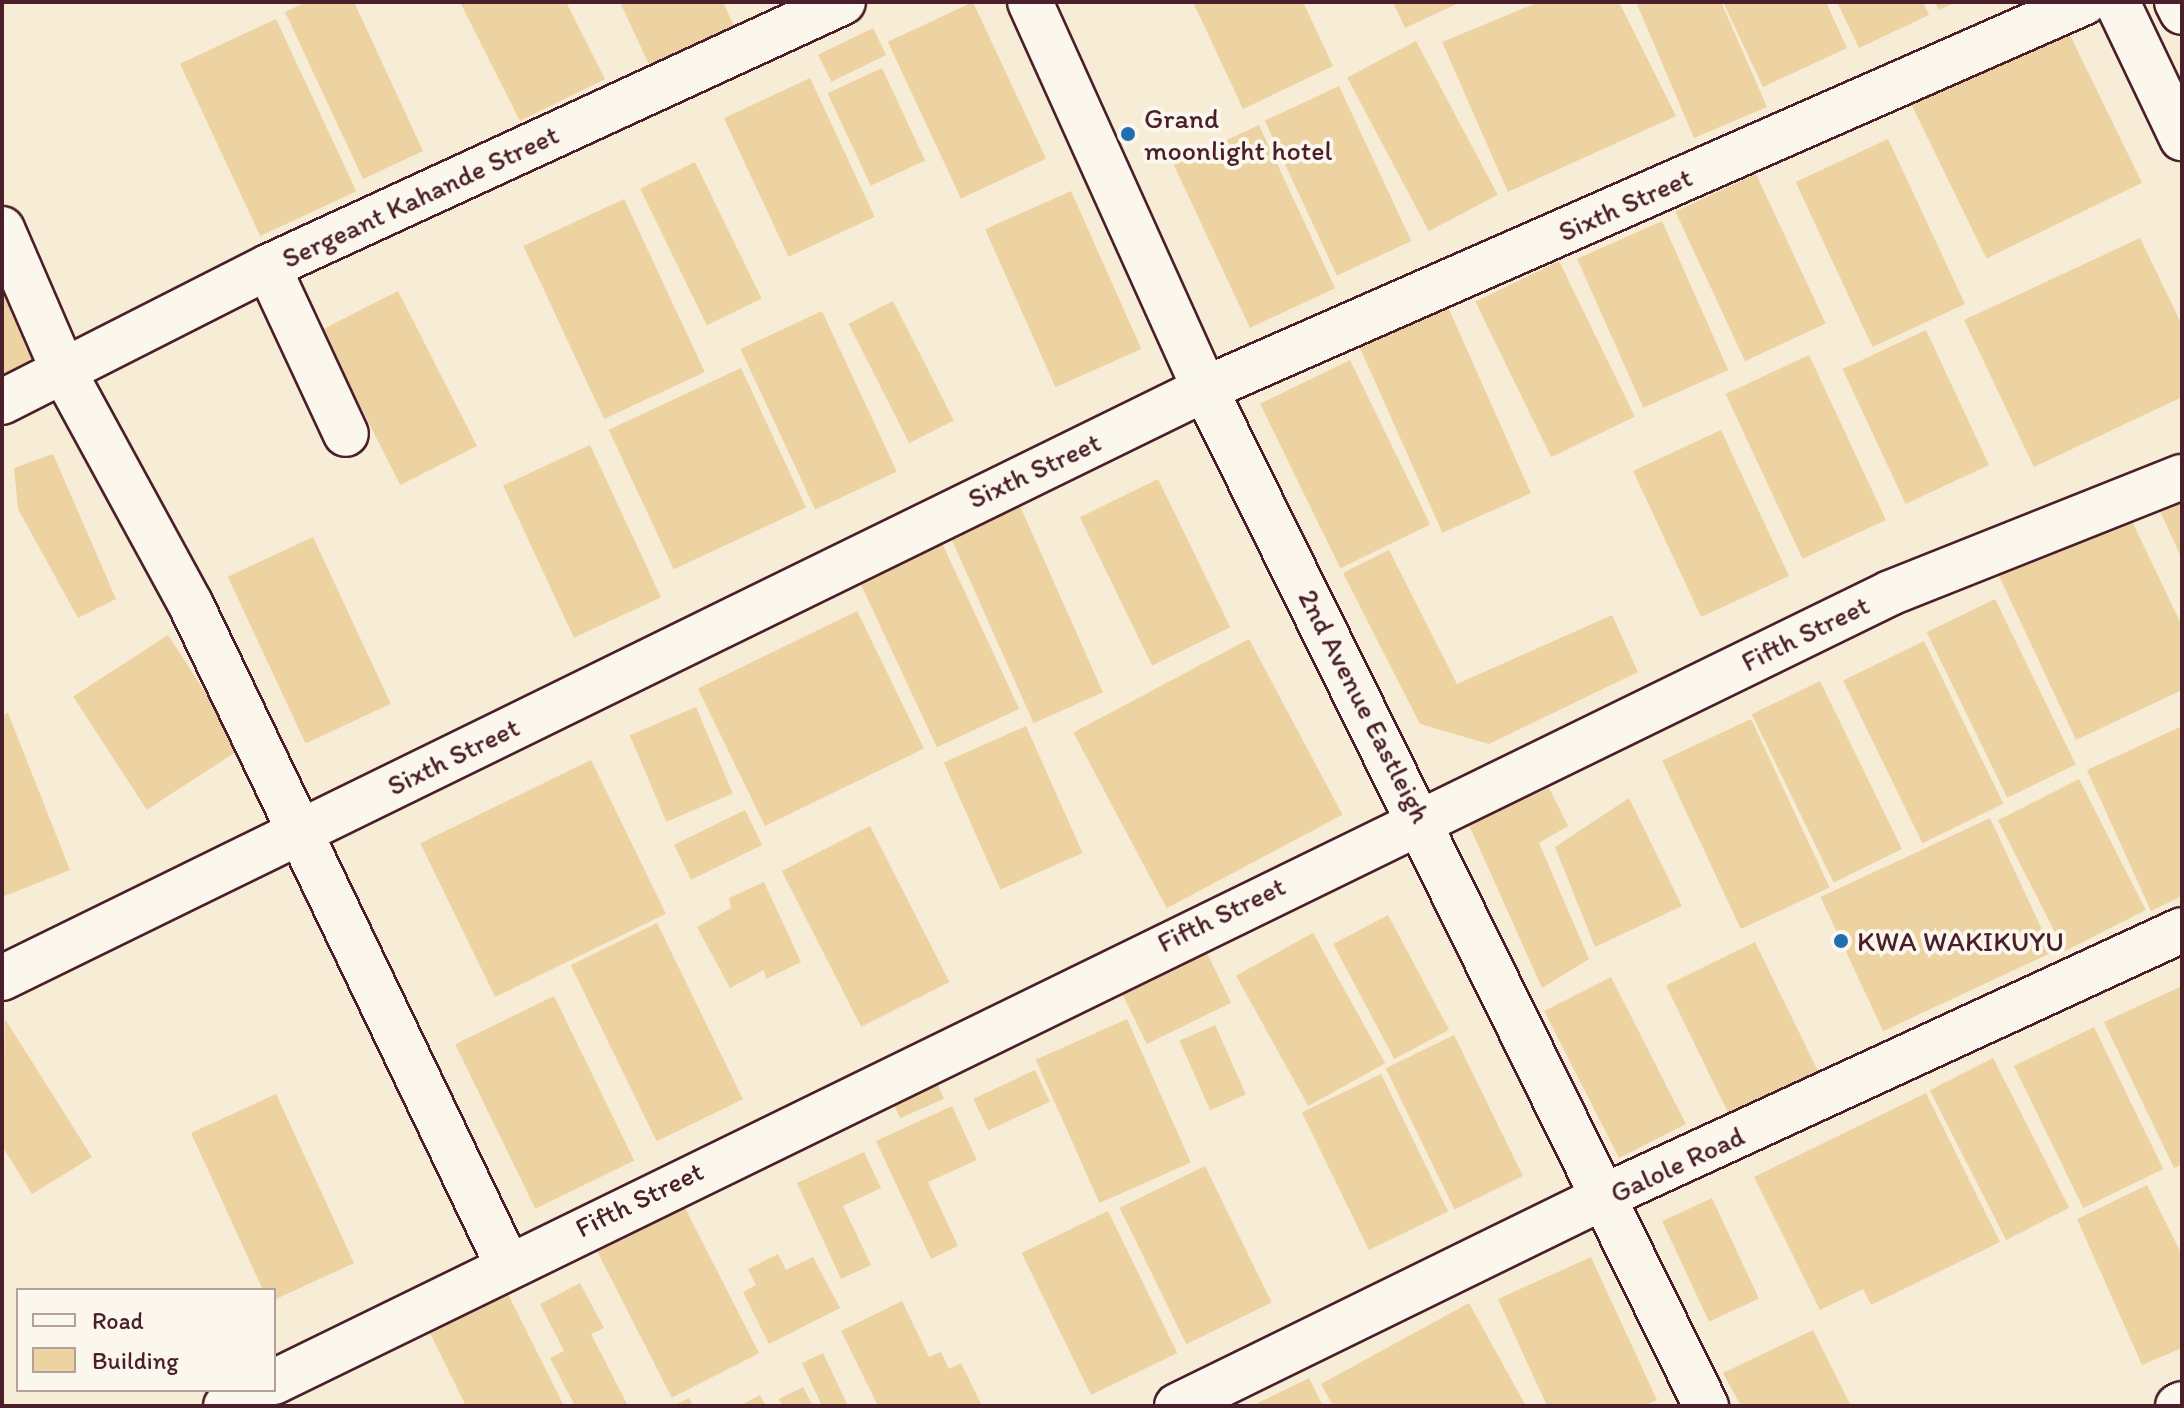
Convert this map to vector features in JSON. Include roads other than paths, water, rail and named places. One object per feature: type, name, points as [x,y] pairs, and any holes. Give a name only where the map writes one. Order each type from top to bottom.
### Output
[{"type":"street","name":"Sergeant Kahande Street","points":[[2,402],[268,267],[843,2]]},
{"type":"street","name":"2nd Avenue Eastleigh","points":[[1030,2],[1205,389],[1421,817],[1706,1406]]},
{"type":"street","name":"Sixth Street","points":[[2,978],[1205,389],[2085,2]]},
{"type":"street","points":[[2117,2],[2182,138]]},
{"type":"street","points":[[2177,2],[2182,12]]},
{"type":"street","points":[[2,229],[64,372],[190,603],[507,1264]]},
{"type":"street","points":[[268,267],[346,434]]},
{"type":"street","name":"Fifth Street","points":[[276,1381],[507,1264],[1421,817],[1890,593],[2182,477]]},
{"type":"street","name":"Galole Road","points":[[1177,1406],[1605,1196],[2182,930]]},
{"type":"street","points":[[226,1406],[254,1392]]},
{"type":"place","name":"Grand moonlight hotel","points":[[1128,134]]},
{"type":"place","name":"KWA WAKIKUYU","points":[[1841,941]]}]
